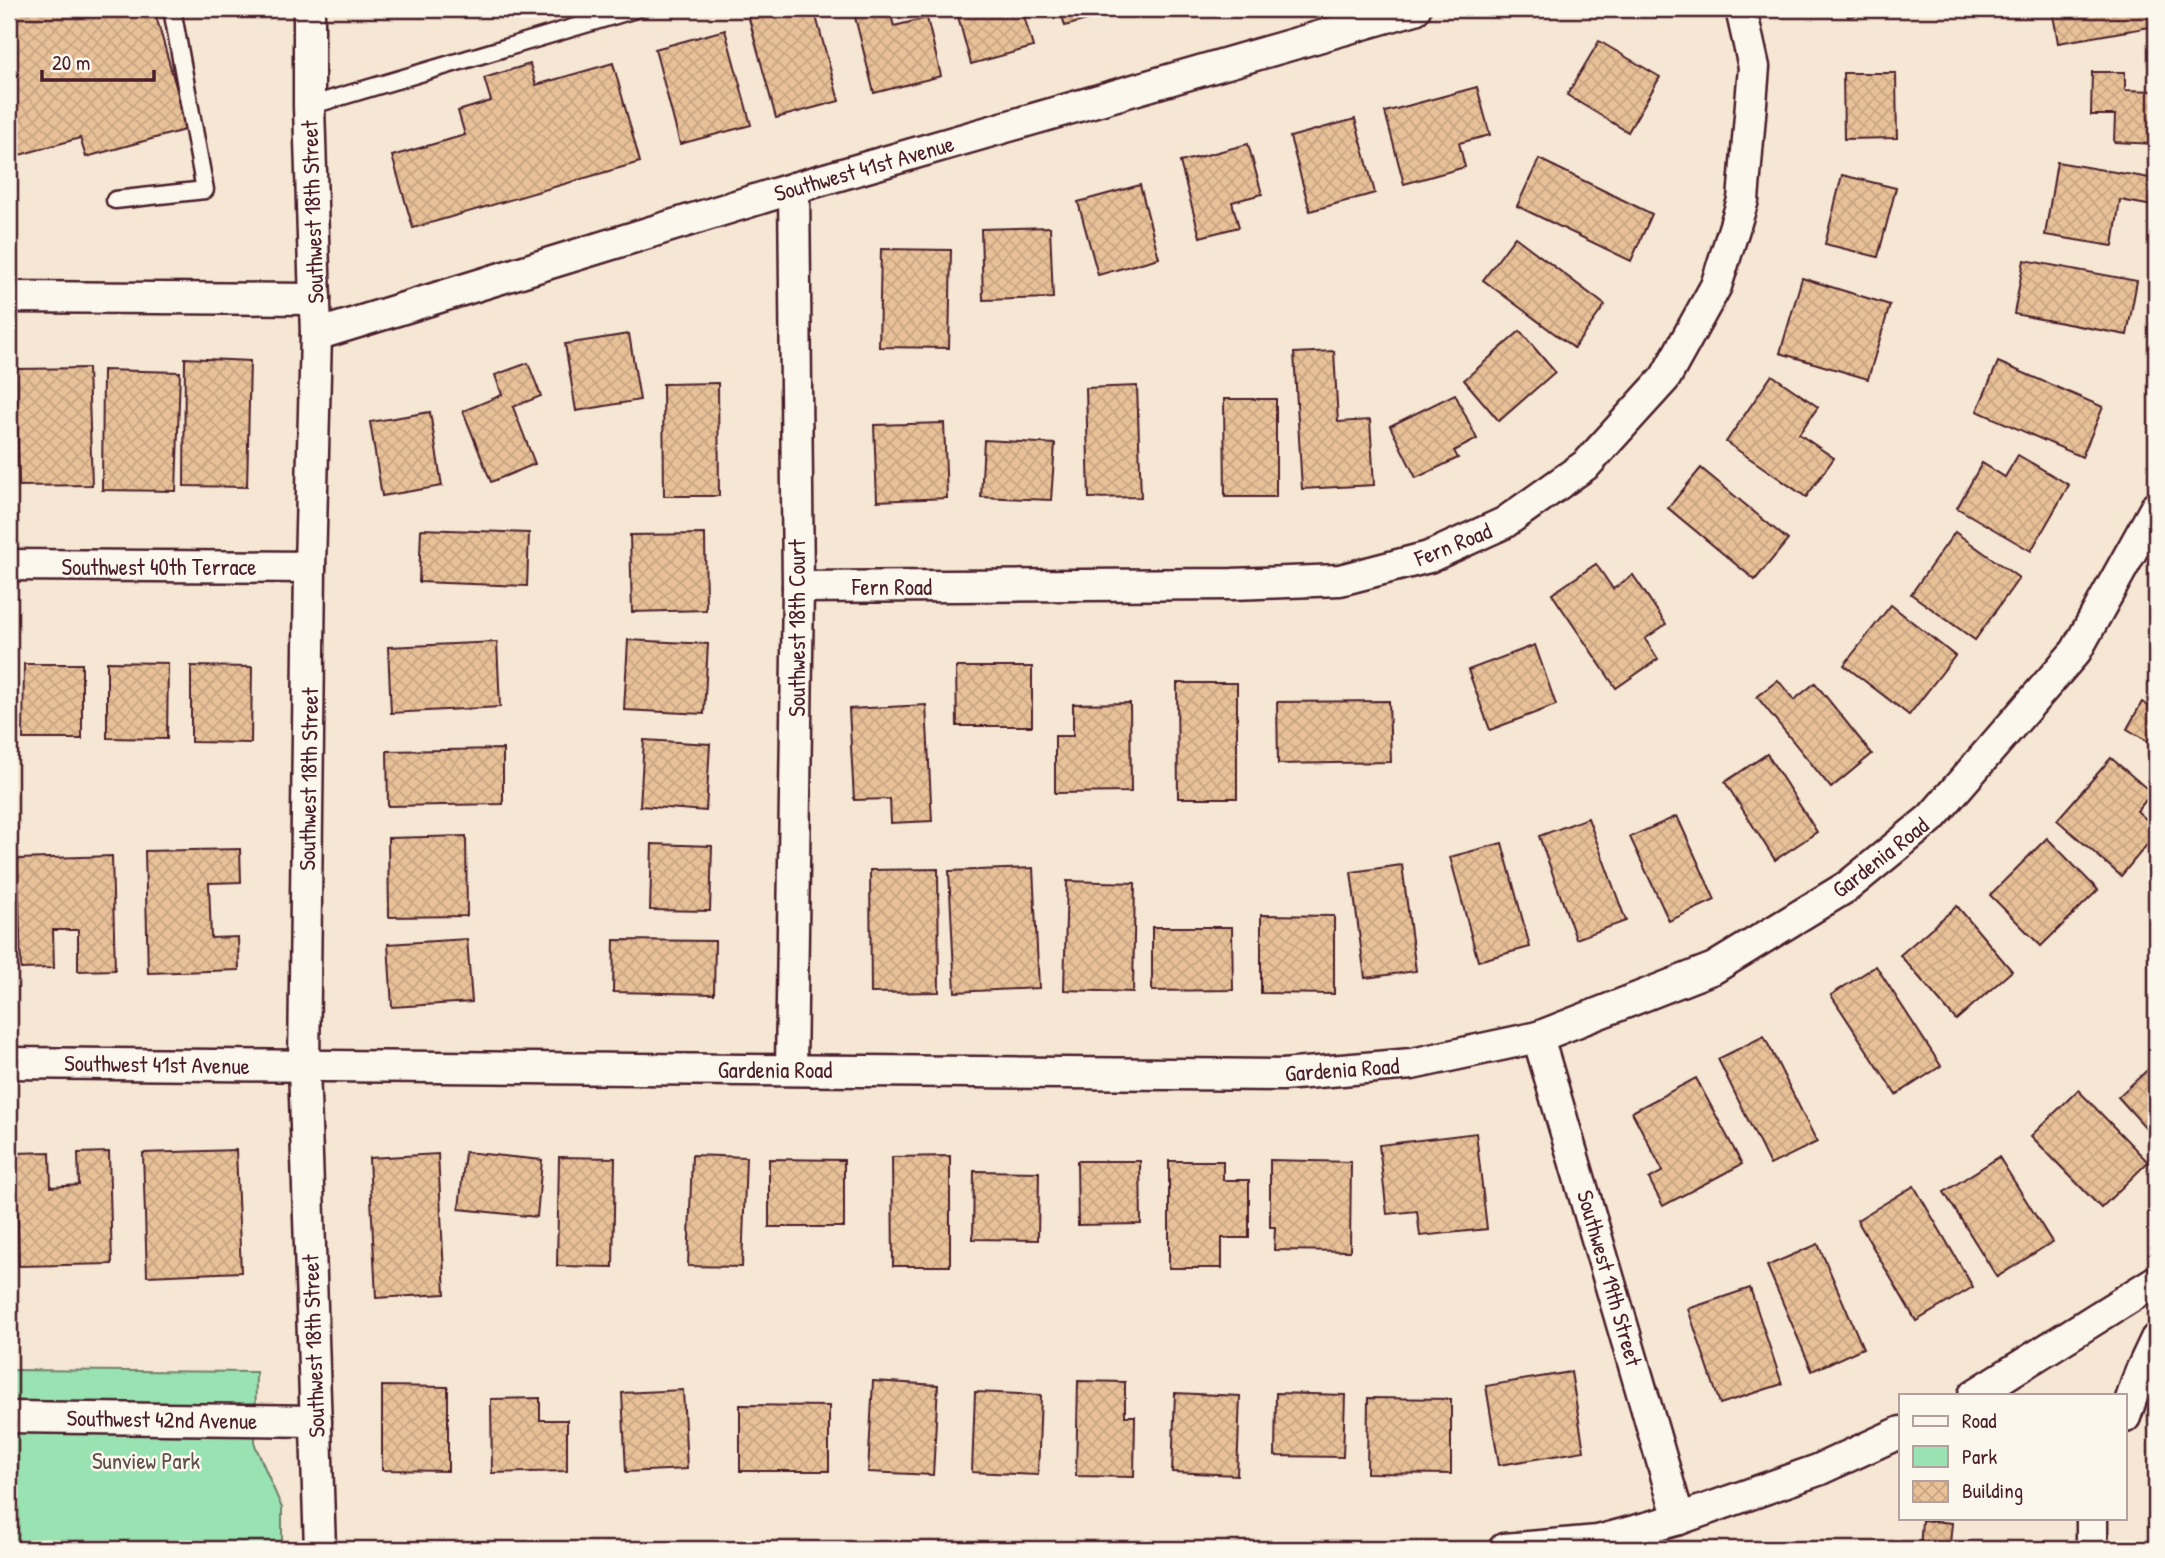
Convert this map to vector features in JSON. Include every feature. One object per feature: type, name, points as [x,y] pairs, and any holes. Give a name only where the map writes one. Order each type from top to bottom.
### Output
[{"type":"street","name":"Southwest 18th Street","points":[[309,9],[316,335],[310,566],[304,1066],[320,1549]]},
{"type":"street","name":"Southwest 41st Avenue","points":[[316,335],[794,188],[1415,9]]},
{"type":"street","name":"Fern Road","points":[[798,587],[1232,584],[1340,580],[1429,557],[1504,523],[1587,464],[1665,378],[1716,285],[1743,200],[1754,67],[1741,9]]},
{"type":"street","name":"Southwest 18th Court","points":[[791,1069],[798,587],[794,188]]},
{"type":"street","points":[[9,297],[315,299]]},
{"type":"street","name":"Gardenia Road","points":[[304,1066],[1282,1075],[1412,1064],[1538,1037],[1714,968],[1848,886],[1931,817],[2076,651],[2156,508]]},
{"type":"street","name":"Southwest 40th Terrace","points":[[9,565],[310,566]]},
{"type":"street","name":"Southwest 19th Street","points":[[1538,1037],[1679,1519]]},
{"type":"street","name":"Southwest 41st Avenue","points":[[9,1063],[304,1066]]},
{"type":"street","points":[[1976,1394],[2156,1282]]},
{"type":"street","points":[[2126,1414],[2140,1373],[2156,1339]]},
{"type":"street","name":"Southwest 42nd Avenue","points":[[9,1417],[316,1421]]},
{"type":"street","points":[[1504,1549],[1598,1545],[1818,1470],[1899,1433]]},
{"type":"street","points":[[2092,1520],[2092,1549]]},
{"type":"lane","points":[[115,200],[205,190],[172,9]]},
{"type":"lane","points":[[309,106],[636,9]]},
{"type":"green space","name":"Sunview Park","points":[[9,1370],[256,1372],[255,1445],[282,1508],[282,1549],[9,1549]]},
{"type":"building","points":[[9,9],[154,9],[188,129],[86,157],[80,138],[9,158]]},
{"type":"building","points":[[771,9],[814,9],[839,101],[776,118],[748,15]]},
{"type":"building","points":[[853,9],[889,9],[894,26],[927,18],[941,76],[874,93]]},
{"type":"building","points":[[956,9],[1022,9],[1033,47],[971,64]]},
{"type":"building","points":[[1060,9],[1126,9],[1065,26]]},
{"type":"building","points":[[1846,9],[1878,9],[1848,17]]},
{"type":"building","points":[[2052,9],[2153,9],[2156,26],[2058,43]]},
{"type":"building","points":[[725,30],[751,125],[680,144],[655,49]]},
{"type":"building","points":[[1599,41],[1660,77],[1628,132],[1567,95]]},
{"type":"building","points":[[613,63],[640,162],[413,228],[392,156],[465,135],[458,111],[491,101],[484,78],[530,64],[536,85]]},
{"type":"building","points":[[2092,72],[2125,72],[2125,90],[2156,91],[2156,144],[2114,142],[2115,115],[2091,115]]},
{"type":"building","points":[[1843,73],[1896,73],[1897,138],[1844,139]]},
{"type":"building","points":[[1477,87],[1490,135],[1459,143],[1465,167],[1404,184],[1385,112]]},
{"type":"building","points":[[1355,119],[1375,193],[1310,211],[1290,137]]},
{"type":"building","points":[[1248,144],[1262,194],[1232,202],[1239,227],[1200,237],[1180,162]]},
{"type":"building","points":[[1539,159],[1652,214],[1631,261],[1517,206]]},
{"type":"building","points":[[2057,162],[2156,179],[2153,206],[2120,200],[2113,246],[2045,235]]},
{"type":"building","points":[[1842,175],[1896,188],[1878,257],[1825,244]]},
{"type":"building","points":[[1140,185],[1159,258],[1098,275],[1078,202]]},
{"type":"building","points":[[1050,227],[1053,298],[983,300],[981,229]]},
{"type":"building","points":[[1515,237],[1605,305],[1574,348],[1483,280]]},
{"type":"building","points":[[881,249],[951,250],[949,348],[879,347]]},
{"type":"building","points":[[2024,260],[2137,281],[2127,335],[2014,314]]},
{"type":"building","points":[[1802,278],[1890,305],[1868,379],[1780,353]]},
{"type":"building","points":[[1520,331],[1555,372],[1499,421],[1464,380]]},
{"type":"building","points":[[629,334],[640,400],[576,411],[565,344]]},
{"type":"building","points":[[1334,351],[1338,422],[1370,420],[1374,485],[1302,489],[1294,353]]},
{"type":"building","points":[[185,358],[250,361],[247,487],[184,486]]},
{"type":"building","points":[[1998,362],[2103,407],[2082,457],[1977,411]]},
{"type":"building","points":[[528,363],[541,396],[513,407],[535,464],[491,482],[463,411],[502,395],[495,375]]},
{"type":"building","points":[[88,368],[92,485],[19,486],[16,369]]},
{"type":"building","points":[[103,370],[180,372],[176,491],[102,490]]},
{"type":"building","points":[[1772,375],[1818,407],[1799,434],[1834,458],[1806,497],[1726,442]]},
{"type":"building","points":[[718,383],[719,496],[664,496],[663,384]]},
{"type":"building","points":[[1137,386],[1141,497],[1089,498],[1086,388]]},
{"type":"building","points":[[1455,394],[1477,439],[1454,451],[1458,458],[1416,478],[1390,426]]},
{"type":"building","points":[[1224,399],[1276,399],[1276,497],[1225,497]]},
{"type":"building","points":[[430,412],[442,486],[382,496],[370,422]]},
{"type":"building","points":[[944,423],[947,498],[877,501],[874,425]]},
{"type":"building","points":[[984,440],[1055,444],[1051,500],[981,497]]},
{"type":"building","points":[[2018,455],[2069,485],[2031,551],[1957,508],[1982,463],[2005,477]]},
{"type":"building","points":[[1701,468],[1788,540],[1755,580],[1668,508]]},
{"type":"building","points":[[421,529],[529,533],[527,586],[419,582]]},
{"type":"building","points":[[1955,532],[2019,578],[1975,640],[1911,594]]},
{"type":"building","points":[[705,534],[706,610],[632,612],[630,535]]},
{"type":"building","points":[[1596,564],[1613,589],[1633,575],[1666,624],[1645,639],[1658,659],[1616,688],[1552,594]]},
{"type":"building","points":[[1891,605],[1955,656],[1909,715],[1844,665]]},
{"type":"building","points":[[628,640],[708,644],[704,714],[624,710]]},
{"type":"building","points":[[497,642],[500,707],[391,713],[388,647]]},
{"type":"building","points":[[1535,645],[1556,705],[1490,730],[1468,670]]},
{"type":"building","points":[[107,662],[168,663],[167,739],[107,738]]},
{"type":"building","points":[[24,664],[82,664],[82,739],[23,739]]},
{"type":"building","points":[[191,666],[252,667],[251,743],[191,742]]},
{"type":"building","points":[[956,667],[1032,667],[1032,726],[957,726]]},
{"type":"building","points":[[1778,680],[1794,700],[1815,683],[1872,754],[1831,788],[1757,697]]},
{"type":"building","points":[[1177,683],[1237,683],[1237,798],[1178,798]]},
{"type":"building","points":[[1389,701],[1391,762],[1278,764],[1277,702]]},
{"type":"building","points":[[2142,702],[2156,711],[2156,746],[2127,729]]},
{"type":"building","points":[[1130,703],[1131,792],[1055,793],[1055,736],[1073,736],[1073,704]]},
{"type":"building","points":[[926,705],[932,821],[891,823],[890,799],[854,800],[849,709]]},
{"type":"building","points":[[644,740],[710,744],[706,811],[640,806]]},
{"type":"building","points":[[503,749],[503,804],[388,806],[387,751]]},
{"type":"building","points":[[1767,754],[1817,832],[1775,860],[1725,782]]},
{"type":"building","points":[[2111,758],[2152,793],[2137,811],[2156,828],[2156,834],[2121,876],[2057,820]]},
{"type":"building","points":[[1677,816],[1715,900],[1669,921],[1630,837]]},
{"type":"building","points":[[1588,818],[1626,921],[1576,939],[1539,836]]},
{"type":"building","points":[[466,836],[467,916],[389,917],[388,838]]},
{"type":"building","points":[[2047,838],[2098,890],[2041,946],[1990,895]]},
{"type":"building","points":[[1502,843],[1530,947],[1478,961],[1450,857]]},
{"type":"building","points":[[652,844],[712,846],[710,911],[650,910]]},
{"type":"building","points":[[240,849],[241,882],[209,883],[211,938],[238,937],[239,970],[148,973],[145,851]]},
{"type":"building","points":[[112,856],[115,970],[78,971],[78,930],[53,930],[54,968],[21,969],[18,859]]},
{"type":"building","points":[[1402,865],[1416,971],[1365,978],[1351,872]]},
{"type":"building","points":[[1033,868],[1039,988],[955,992],[949,871]]},
{"type":"building","points":[[938,869],[939,992],[871,993],[870,870]]},
{"type":"building","points":[[1067,881],[1135,883],[1133,992],[1064,990]]},
{"type":"building","points":[[1957,906],[2012,971],[1956,1020],[1900,955]]},
{"type":"building","points":[[1261,915],[1334,916],[1334,994],[1261,993]]},
{"type":"building","points":[[1152,927],[1232,927],[1233,990],[1152,991]]},
{"type":"building","points":[[467,939],[472,1002],[392,1007],[388,944]]},
{"type":"building","points":[[614,940],[715,941],[714,994],[613,992]]},
{"type":"building","points":[[1876,966],[1941,1066],[1896,1095],[1831,995]]},
{"type":"building","points":[[1764,1036],[1817,1142],[1770,1165],[1718,1059]]},
{"type":"building","points":[[2156,1062],[2156,1139],[2118,1097]]},
{"type":"building","points":[[1696,1078],[1742,1164],[1663,1206],[1649,1179],[1663,1171],[1632,1112]]},
{"type":"building","points":[[2078,1090],[2148,1162],[2101,1208],[2031,1136]]},
{"type":"building","points":[[1476,1133],[1487,1229],[1420,1236],[1417,1211],[1387,1214],[1379,1145]]},
{"type":"building","points":[[236,1150],[241,1272],[147,1276],[143,1153]]},
{"type":"building","points":[[50,1152],[51,1187],[79,1185],[78,1153],[109,1152],[112,1264],[19,1266],[16,1153]]},
{"type":"building","points":[[465,1152],[542,1160],[537,1217],[459,1209]]},
{"type":"building","points":[[438,1154],[445,1294],[376,1298],[369,1158]]},
{"type":"building","points":[[692,1155],[746,1157],[742,1267],[688,1266]]},
{"type":"building","points":[[950,1156],[950,1266],[893,1266],[892,1157]]},
{"type":"building","points":[[559,1157],[615,1158],[613,1267],[557,1266]]},
{"type":"building","points":[[1999,1157],[2052,1242],[1997,1277],[1944,1192]]},
{"type":"building","points":[[769,1159],[844,1160],[844,1227],[769,1227]]},
{"type":"building","points":[[1270,1160],[1351,1162],[1350,1251],[1274,1250],[1275,1227],[1270,1227]]},
{"type":"building","points":[[1077,1161],[1140,1161],[1141,1224],[1078,1225]]},
{"type":"building","points":[[1169,1161],[1223,1161],[1223,1180],[1249,1180],[1249,1238],[1222,1238],[1222,1268],[1169,1268]]},
{"type":"building","points":[[974,1171],[1039,1172],[1038,1240],[973,1239]]},
{"type":"building","points":[[1914,1186],[1973,1287],[1916,1321],[1857,1220]]},
{"type":"building","points":[[1818,1244],[1863,1348],[1812,1371],[1767,1266]]},
{"type":"building","points":[[1750,1288],[1782,1384],[1720,1404],[1688,1309]]},
{"type":"building","points":[[1571,1372],[1584,1451],[1499,1465],[1486,1386]]},
{"type":"building","points":[[873,1381],[938,1385],[933,1475],[868,1472]]},
{"type":"building","points":[[1078,1381],[1125,1382],[1125,1416],[1135,1416],[1134,1477],[1076,1476]]},
{"type":"building","points":[[382,1386],[448,1387],[448,1471],[382,1470]]},
{"type":"building","points":[[683,1390],[687,1469],[626,1472],[622,1393]]},
{"type":"building","points":[[975,1392],[1041,1395],[1038,1475],[972,1472]]},
{"type":"building","points":[[1175,1393],[1240,1396],[1237,1475],[1172,1472]]},
{"type":"building","points":[[1276,1393],[1345,1395],[1343,1457],[1275,1456]]},
{"type":"building","points":[[540,1398],[540,1420],[567,1420],[567,1471],[492,1473],[491,1399]]},
{"type":"building","points":[[1368,1398],[1451,1399],[1451,1474],[1367,1473]]},
{"type":"building","points":[[740,1405],[829,1406],[829,1471],[740,1471]]},
{"type":"building","points":[[1922,1520],[1952,1523],[1950,1544],[2010,1549],[1920,1549]]}]
